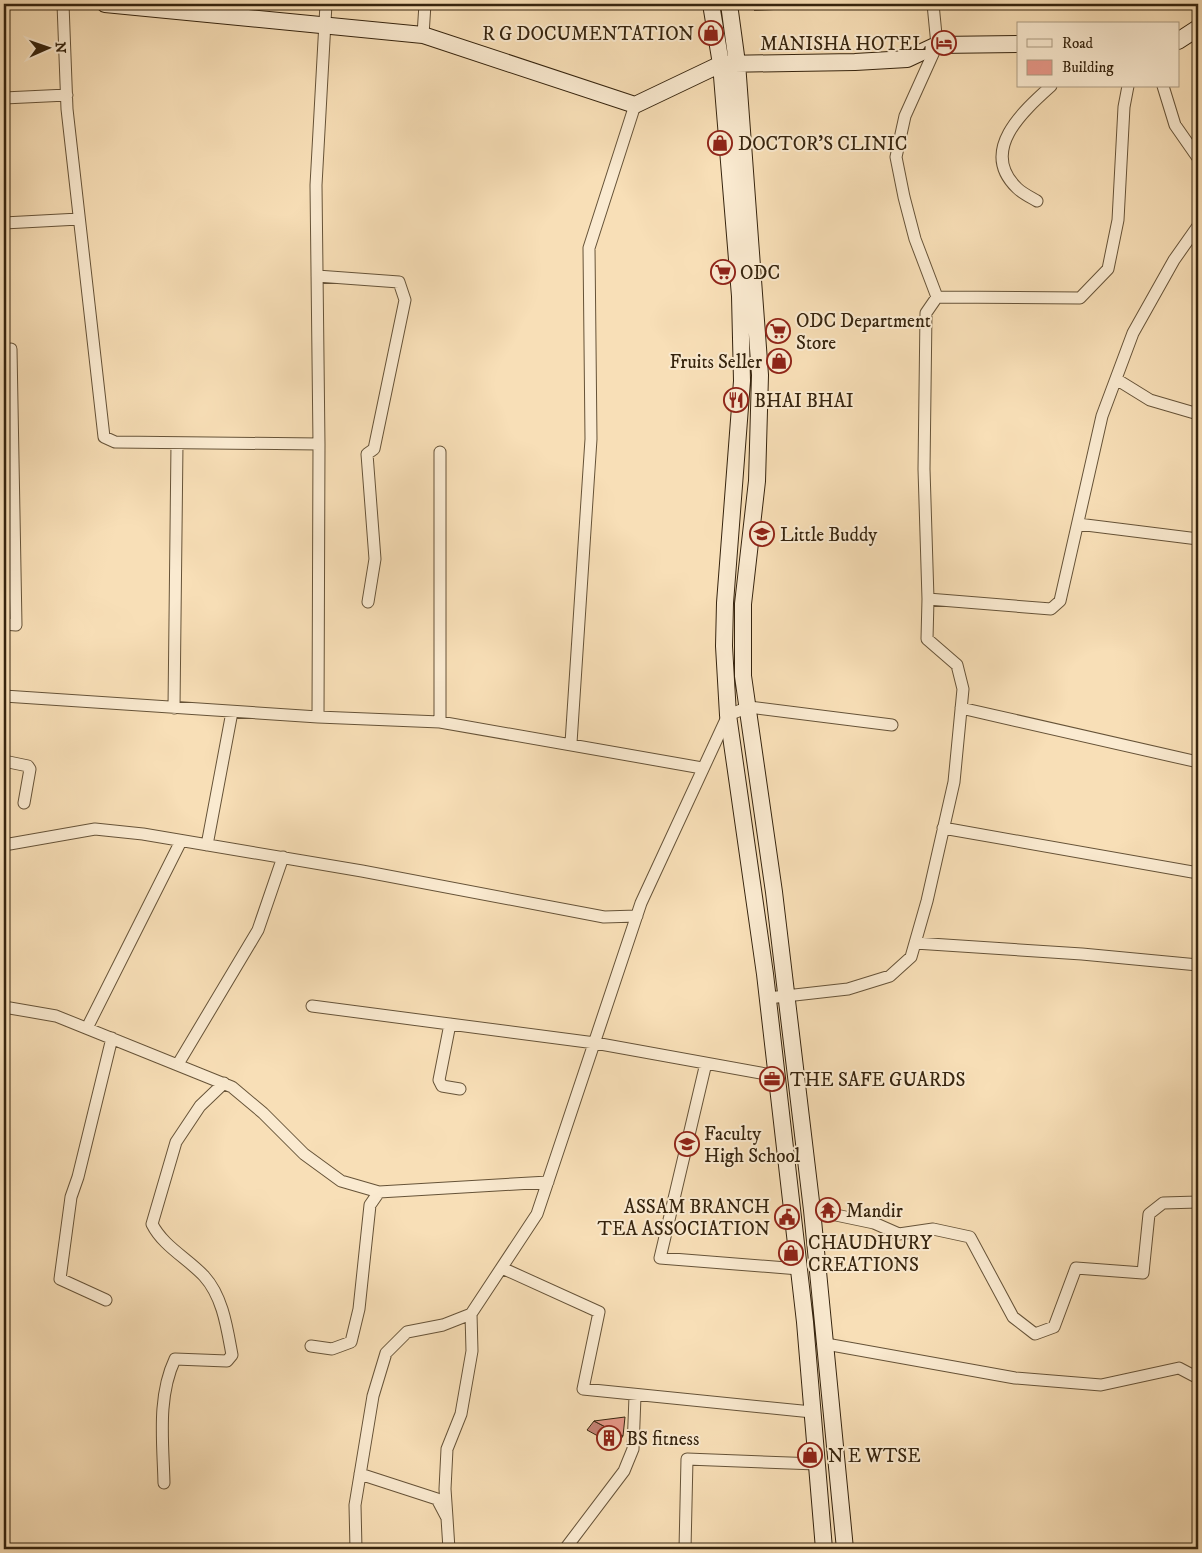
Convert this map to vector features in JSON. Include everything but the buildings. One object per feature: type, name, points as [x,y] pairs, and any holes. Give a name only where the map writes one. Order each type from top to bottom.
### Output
[{"type":"main road","points":[[105,4],[152,6],[424,35],[635,105],[720,64],[855,62],[907,59],[937,45],[1017,44]]},
{"type":"main road","points":[[711,4],[720,64],[740,296],[742,381],[725,603],[724,646],[728,715],[768,998],[777,1076],[799,1268],[824,1549]]},
{"type":"main road","points":[[729,4],[737,63],[760,375],[756,481],[743,604],[743,676],[749,707],[751,743],[774,892],[812,1210],[844,1549]]},
{"type":"main road","points":[[1180,41],[1198,28]]},
{"type":"street","points":[[63,4],[67,94],[104,437],[115,442],[319,444]]},
{"type":"street","points":[[318,717],[319,444],[316,185],[326,4]]},
{"type":"street","points":[[424,35],[425,4]]},
{"type":"street","points":[[933,4],[937,45],[905,116],[896,156],[915,239],[937,297]]},
{"type":"street","points":[[1037,201],[1017,189],[1002,168],[1004,144],[1016,119],[1049,88]]},
{"type":"street","points":[[937,297],[1080,298],[1108,269],[1118,220],[1124,107],[1128,88]]},
{"type":"street","points":[[1164,88],[1175,125],[1198,158]]},
{"type":"street","points":[[4,98],[67,94]]},
{"type":"street","points":[[571,744],[592,439],[589,248],[635,105]]},
{"type":"street","points":[[4,222],[79,219]]},
{"type":"street","points":[[928,599],[1051,609],[1060,601],[1102,416],[1133,334],[1174,260],[1198,226]]},
{"type":"street","points":[[317,276],[399,282],[405,300],[374,449],[367,454],[375,559],[368,602]]},
{"type":"street","points":[[768,998],[848,989],[890,976],[911,957],[927,901],[954,782],[963,689],[957,665],[927,639],[928,599],[924,469],[926,313],[937,297]]},
{"type":"street","points":[[4,624],[16,625],[11,349]]},
{"type":"street","points":[[1116,379],[1150,400],[1198,414]]},
{"type":"street","points":[[174,708],[177,444]]},
{"type":"street","points":[[440,452],[440,722]]},
{"type":"street","points":[[1078,524],[1198,539]]},
{"type":"street","points":[[4,696],[232,712],[440,722],[702,768]]},
{"type":"street","points":[[356,1549],[355,1505],[373,1396],[386,1353],[407,1332],[443,1325],[471,1314],[537,1214],[637,916],[702,768],[728,715],[749,707],[892,725]]},
{"type":"street","points":[[961,708],[1198,762]]},
{"type":"street","points":[[207,845],[232,712]]},
{"type":"street","points":[[4,761],[28,766],[30,769],[24,803]]},
{"type":"street","points":[[944,828],[1198,873]]},
{"type":"street","points":[[4,845],[95,829],[283,857],[604,917],[637,916]]},
{"type":"street","points":[[87,1028],[181,841]]},
{"type":"street","points":[[178,1064],[258,930],[283,857]]},
{"type":"street","points":[[915,943],[1082,954],[1198,965]]},
{"type":"street","points":[[312,1006],[595,1043],[777,1076]]},
{"type":"street","points":[[4,1007],[56,1016],[232,1087],[264,1113],[304,1154],[342,1181],[379,1192],[548,1182]]},
{"type":"street","points":[[450,1024],[438,1080],[442,1086],[460,1089]]},
{"type":"street","points":[[106,1300],[60,1279],[71,1197],[78,1177],[112,1038]]},
{"type":"street","points":[[706,1063],[660,1258],[799,1268]]},
{"type":"street","points":[[164,1483],[162,1410],[171,1368],[175,1359],[228,1362],[232,1355],[217,1293],[203,1275],[157,1235],[152,1224],[176,1142],[200,1106],[224,1084]]},
{"type":"street","points":[[311,1346],[332,1349],[351,1342],[358,1309],[370,1205],[379,1192]]},
{"type":"street","points":[[812,1210],[874,1223],[899,1234],[933,1229],[970,1237],[1013,1317],[1035,1334],[1054,1328],[1076,1268],[1143,1273],[1149,1214],[1163,1203],[1198,1202]]},
{"type":"street","points":[[502,1268],[599,1312],[583,1389],[635,1396],[812,1412]]},
{"type":"street","points":[[449,1549],[445,1489],[447,1449],[461,1414],[472,1351],[471,1314]]},
{"type":"street","points":[[826,1344],[1015,1378],[1101,1385],[1179,1368],[1198,1378]]},
{"type":"street","points":[[565,1549],[624,1472],[633,1449],[635,1396]]},
{"type":"street","points":[[685,1549],[687,1459],[817,1464]]},
{"type":"street","points":[[360,1474],[437,1499],[447,1518]]},
{"type":"place","name":"R G DOCUMENTATION","points":[[711,33]]},
{"type":"place","name":"MANISHA HOTEL","points":[[944,43]]},
{"type":"place","name":"DOCTOR'S CLINIC","points":[[720,143]]},
{"type":"place","name":"ODC","points":[[723,272]]},
{"type":"place","name":"ODC Department Store","points":[[778,331]]},
{"type":"place","name":"Fruits Seller","points":[[779,361]]},
{"type":"place","name":"BHAI BHAI","points":[[736,400]]},
{"type":"place","name":"Little Buddy","points":[[762,534]]},
{"type":"place","name":"THE SAFE GUARDS","points":[[772,1079]]},
{"type":"place","name":"Faculty High School","points":[[687,1144]]},
{"type":"place","name":"Mandir","points":[[828,1210]]},
{"type":"place","name":"ASSAM BRANCH TEA ASSOCIATION","points":[[787,1217]]},
{"type":"place","name":"CHAUDHURY CREATIONS","points":[[791,1253]]},
{"type":"place","name":"BS fitness","points":[[609,1438]]},
{"type":"place","name":"N E WTSE","points":[[810,1455]]}]
